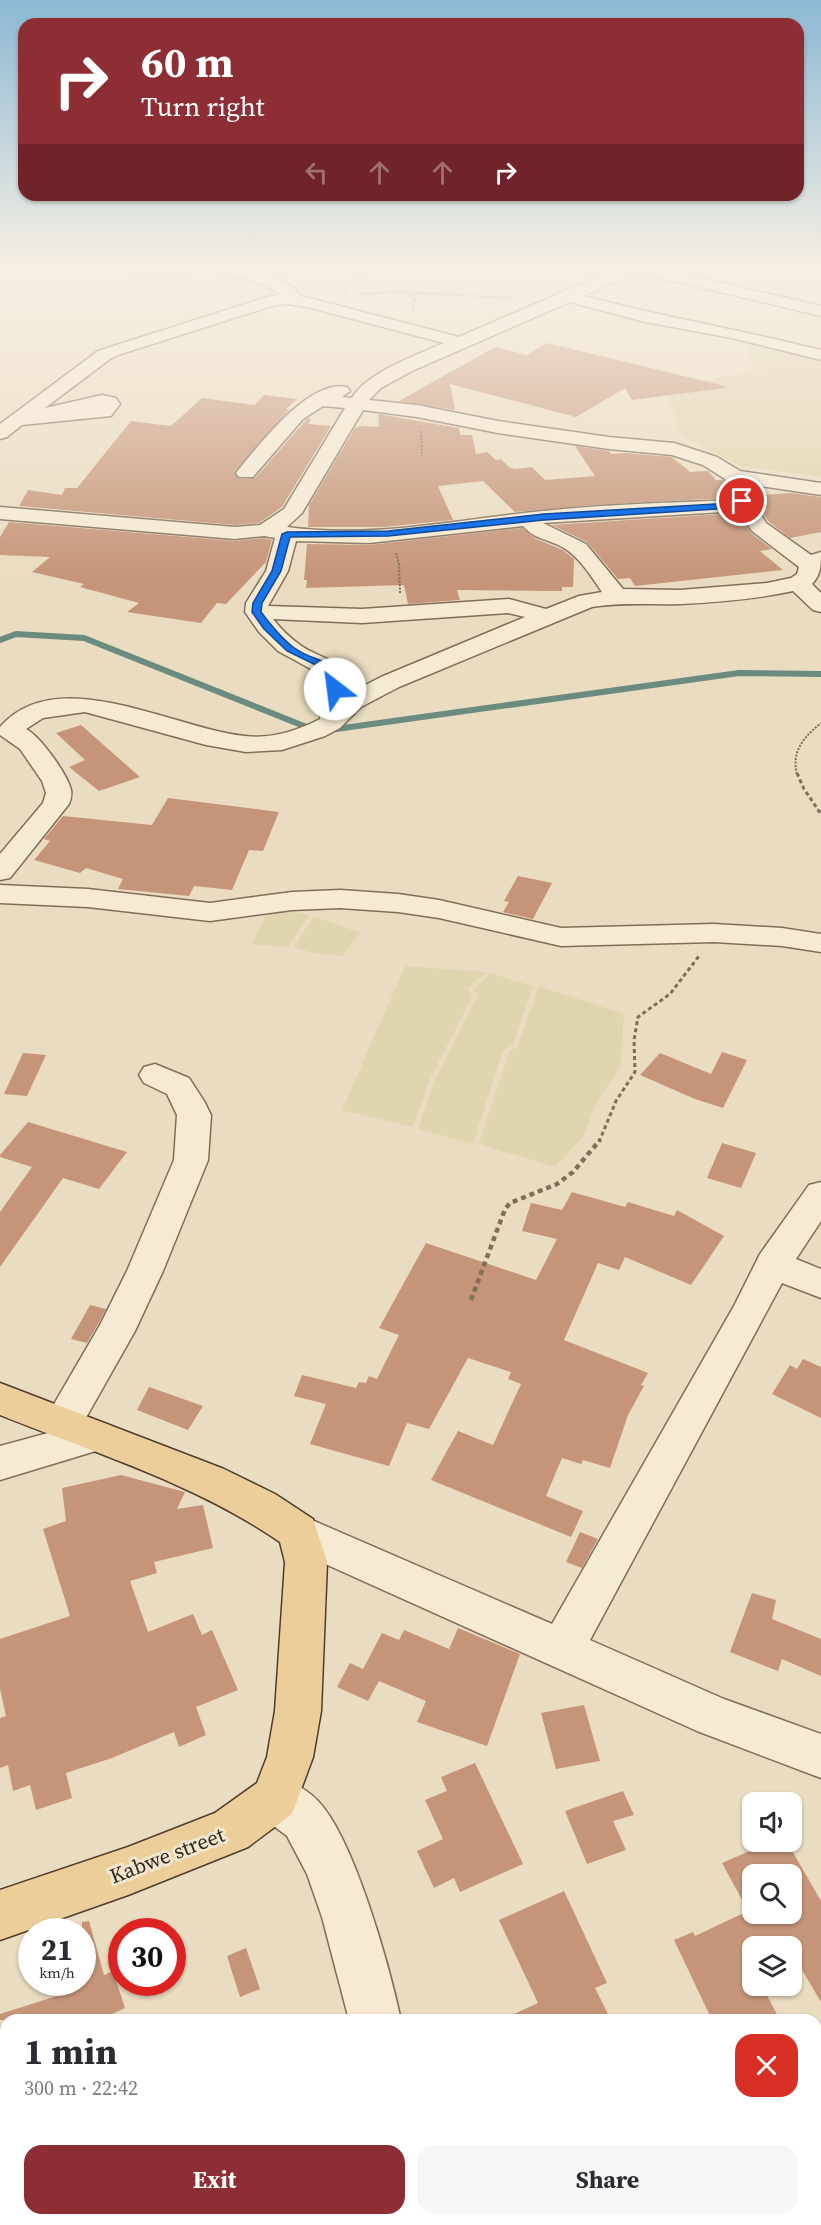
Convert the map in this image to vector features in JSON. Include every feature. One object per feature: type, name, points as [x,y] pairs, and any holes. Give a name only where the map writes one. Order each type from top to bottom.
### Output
[{"type":"main road","points":[[0,1399],[210,1481],[260,1506],[298,1532],[306,1562],[298,1711],[290,1757],[274,1797]]},
{"type":"main road","name":"Kabwe street","points":[[0,1915],[128,1871],[231,1830],[274,1797]]},
{"type":"street","points":[[0,433],[84,371]]},
{"type":"street","points":[[331,723],[336,702],[330,671],[325,666],[290,649],[267,627],[256,612],[257,603],[277,571],[276,527],[292,513],[364,393],[375,384],[401,371]]},
{"type":"street","points":[[246,473],[296,415],[320,400],[346,389],[375,384]]},
{"type":"street","points":[[320,400],[432,414],[498,427],[609,443],[674,449],[710,461],[735,476],[821,489]]},
{"type":"street","points":[[735,476],[736,489],[743,503],[752,511],[754,521],[810,569],[821,605]]},
{"type":"street","points":[[0,513],[235,533],[388,533],[528,519],[743,503]]},
{"type":"street","points":[[528,519],[545,536],[567,541],[577,547],[616,596]]},
{"type":"street","points":[[5,732],[22,718],[37,711],[85,705],[118,712],[206,738],[246,744],[282,742],[316,732],[331,723],[352,702],[390,682],[587,601],[616,596],[658,597],[746,593],[810,569]]},
{"type":"street","points":[[256,612],[362,616],[509,606],[550,617]]},
{"type":"street","points":[[0,872],[56,804],[59,793],[56,781],[22,736],[5,732]]},
{"type":"street","points":[[0,894],[88,898],[210,912],[340,899],[398,903],[439,909],[561,937],[714,933],[782,937],[821,943]]},
{"type":"street","points":[[0,1463],[79,1430],[116,1331],[145,1271],[191,1160],[194,1115],[188,1101],[177,1086],[155,1075]]},
{"type":"street","points":[[562,1648],[740,1330],[773,1264],[821,1194]]},
{"type":"street","points":[[773,1264],[821,1284]]},
{"type":"street","points":[[298,1532],[713,1716],[821,1756]]},
{"type":"street","points":[[274,1797],[303,1819],[329,1867],[373,2014]]},
{"type":"path","points":[[388,533],[399,564],[402,615]]},
{"type":"path","points":[[821,723],[801,740],[794,755],[795,771],[801,786],[821,814]]},
{"type":"path","points":[[471,1300],[505,1209],[510,1203],[557,1184],[573,1172],[598,1145],[615,1101],[635,1072],[634,1040],[638,1017],[677,987],[714,933]]},
{"type":"shaded area","points":[[754,371],[821,371],[821,477],[741,466],[682,436],[665,389]]},
{"type":"shaded area","points":[[269,909],[309,915],[288,947],[252,944]]},
{"type":"shaded area","points":[[314,916],[360,933],[343,956],[317,954],[294,947]]},
{"type":"shaded area","points":[[405,966],[486,972],[467,989],[473,995],[430,1079],[413,1127],[342,1110]]},
{"type":"shaded area","points":[[490,973],[533,986],[513,1045],[503,1050],[473,1144],[418,1129],[434,1081],[478,995],[474,989]]},
{"type":"shaded area","points":[[539,986],[624,1014],[620,1068],[596,1103],[584,1136],[555,1167],[479,1144],[509,1052],[518,1046]]},
{"type":"building","points":[[453,371],[662,371],[725,386],[725,388],[632,400],[625,388],[576,417],[450,384],[455,410],[399,401]]},
{"type":"building","points":[[264,395],[297,399],[234,472],[239,479],[255,478],[308,418],[311,419],[308,424],[331,426],[282,507],[259,523],[235,525],[19,506],[28,490],[62,495],[65,488],[77,488],[131,421],[171,426],[202,398],[255,405]]},
{"type":"building","points":[[378,414],[459,428],[460,435],[472,435],[476,454],[487,452],[496,460],[501,459],[510,468],[532,467],[545,480],[595,476],[575,446],[609,451],[611,454],[672,457],[690,472],[708,471],[716,480],[723,480],[728,498],[590,505],[515,512],[483,481],[438,486],[453,520],[384,527],[308,527],[309,505],[355,428],[379,427]]},
{"type":"building","points":[[791,493],[821,497],[821,532],[790,538],[768,521],[759,507],[759,495]]},
{"type":"building","points":[[738,513],[751,533],[772,549],[760,551],[783,570],[635,586],[630,578],[618,579],[587,542],[552,525]]},
{"type":"building","points":[[9,522],[235,541],[264,538],[272,540],[266,562],[226,604],[217,603],[201,623],[127,612],[139,603],[80,587],[84,584],[32,572],[50,557],[0,555],[0,537]]},
{"type":"building","points":[[522,528],[536,539],[563,550],[574,559],[573,587],[562,587],[562,591],[457,590],[460,600],[408,604],[404,585],[306,588],[307,580],[304,580],[307,544],[369,545]]},
{"type":"building","points":[[81,725],[140,777],[99,791],[69,767],[85,760],[56,733]]},
{"type":"building","points":[[168,798],[279,812],[263,851],[249,850],[232,890],[194,886],[189,896],[118,889],[123,879],[86,868],[80,873],[34,860],[50,841],[44,839],[63,816],[152,825]]},
{"type":"building","points":[[518,876],[552,883],[533,919],[503,912],[509,902],[504,901]]},
{"type":"building","points":[[722,1052],[747,1060],[723,1108],[695,1099],[640,1075],[660,1053],[711,1074]]},
{"type":"building","points":[[23,1053],[46,1055],[27,1096],[4,1094]]},
{"type":"building","points":[[28,1122],[127,1152],[99,1189],[63,1178],[0,1267],[0,1212],[32,1167],[0,1157],[0,1155]]},
{"type":"building","points":[[722,1143],[756,1153],[741,1188],[707,1178]]},
{"type":"building","points":[[572,1192],[625,1207],[628,1202],[674,1216],[677,1210],[724,1236],[691,1285],[625,1257],[619,1270],[598,1263],[564,1340],[648,1373],[641,1385],[644,1386],[628,1415],[610,1468],[583,1460],[581,1464],[562,1458],[546,1496],[583,1511],[571,1537],[431,1480],[458,1431],[493,1445],[521,1384],[508,1379],[511,1372],[468,1358],[429,1429],[407,1423],[389,1466],[310,1444],[326,1404],[294,1396],[302,1375],[356,1388],[359,1382],[366,1383],[369,1376],[377,1379],[399,1335],[379,1328],[426,1243],[536,1280],[557,1239],[522,1231],[531,1203],[562,1210]]},
{"type":"building","points":[[90,1305],[106,1309],[87,1343],[71,1339]]},
{"type":"building","points":[[803,1359],[821,1367],[821,1418],[772,1394],[790,1365],[797,1369]]},
{"type":"building","points":[[149,1387],[203,1406],[188,1430],[137,1410]]},
{"type":"building","points":[[121,1475],[185,1492],[177,1509],[203,1505],[213,1548],[154,1562],[157,1573],[130,1581],[148,1632],[193,1614],[202,1635],[212,1630],[238,1690],[196,1707],[206,1735],[179,1747],[174,1732],[112,1758],[66,1773],[72,1798],[36,1810],[30,1785],[13,1791],[8,1765],[0,1768],[0,1718],[6,1716],[0,1689],[0,1639],[70,1616],[43,1529],[66,1521],[62,1488]]},
{"type":"building","points":[[580,1532],[598,1539],[582,1568],[566,1562]]},
{"type":"building","points":[[752,1593],[776,1600],[772,1619],[821,1639],[821,1676],[782,1659],[778,1671],[730,1652]]},
{"type":"building","points":[[458,1628],[520,1654],[487,1746],[417,1722],[426,1701],[379,1681],[368,1701],[337,1687],[350,1663],[363,1669],[382,1633],[399,1640],[404,1630],[449,1649]]},
{"type":"building","points":[[584,1705],[600,1761],[556,1769],[541,1713]]},
{"type":"building","points":[[475,1763],[523,1864],[460,1892],[454,1878],[434,1888],[417,1851],[443,1839],[425,1800],[447,1791],[441,1777]]},
{"type":"building","points":[[623,1791],[634,1815],[613,1821],[626,1850],[587,1864],[565,1811]]},
{"type":"building","points":[[747,1852],[793,1852],[800,1864],[742,1864],[742,1900],[722,1863]]},
{"type":"building","points":[[802,1868],[821,1901],[821,2002],[802,1970],[802,1936],[742,1936],[742,1996],[767,1996],[777,2014],[709,2014],[674,1940],[693,1932],[695,1936],[742,1914],[742,1924],[802,1924]]},
{"type":"building","points":[[564,1891],[607,1983],[595,1988],[608,2014],[514,2014],[538,2003],[499,1920]]},
{"type":"building","points":[[96,1946],[104,1975],[108,1973],[108,1996],[121,1996],[125,2008],[112,2014],[0,2014],[57,1996],[96,1996]]},
{"type":"building","points":[[246,1948],[260,1989],[240,1997],[227,1956]]},
{"type":"waterway","points":[[0,640],[16,634],[84,638],[314,730]]},
{"type":"waterway","points":[[329,730],[739,673],[821,674]]},
{"type":"route","points":[[335,689],[330,671],[325,666],[290,649],[267,627],[256,612],[257,603],[277,571],[287,534],[313,536],[388,533],[544,517],[733,506],[743,503],[742,501]]}]
